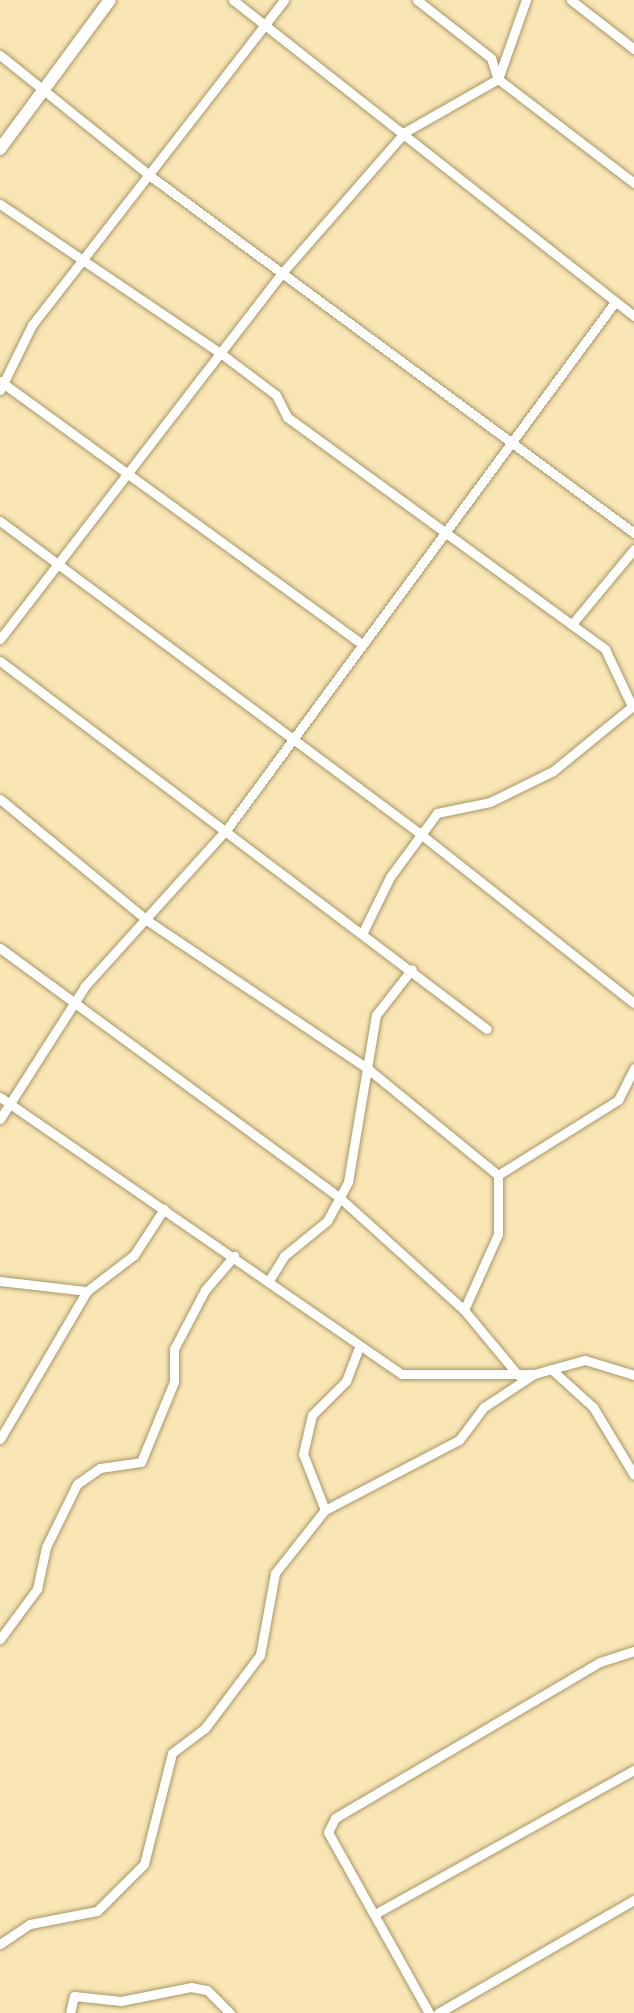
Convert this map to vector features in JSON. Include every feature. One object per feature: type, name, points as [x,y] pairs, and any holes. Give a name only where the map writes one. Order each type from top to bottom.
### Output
[{"type":"street","points":[[0,149],[110,0]]},
{"type":"street","points":[[233,0],[405,132],[634,316]]},
{"type":"street","points":[[284,0],[32,325],[1,385],[362,644]]},
{"type":"street","points":[[417,0],[491,58],[498,79],[634,183]]},
{"type":"street","points":[[0,639],[126,473],[223,355],[282,273],[405,132],[498,79],[526,0]]},
{"type":"street","points":[[571,0],[634,49]]},
{"type":"street","points":[[0,55],[149,175],[634,533]]},
{"type":"street","points":[[0,204],[80,263],[223,355],[276,395],[287,417],[449,532],[605,649],[633,706],[553,771],[490,802],[437,813],[418,832],[363,932]]},
{"type":"street","points":[[0,1119],[75,1003],[227,829],[362,644],[449,532],[615,302]]},
{"type":"street","points":[[0,521],[291,743],[418,832],[634,1003]]},
{"type":"street","points":[[572,624],[634,549]]},
{"type":"street","points":[[0,661],[227,829],[487,1029]]},
{"type":"street","points":[[0,799],[148,921],[368,1069],[498,1175]]},
{"type":"street","points":[[0,948],[340,1198],[464,1310],[520,1378]]},
{"type":"street","points":[[268,1282],[284,1256],[327,1221],[340,1198],[368,1069],[376,1015],[412,969]]},
{"type":"street","points":[[498,1175],[618,1100],[634,1068]]},
{"type":"street","points":[[0,1097],[234,1256],[358,1350],[402,1374],[520,1378],[585,1360],[634,1375]]},
{"type":"street","points":[[464,1310],[498,1234],[498,1175]]},
{"type":"street","points":[[0,1439],[87,1291],[134,1255],[164,1209]]},
{"type":"street","points":[[0,1639],[37,1589],[46,1547],[77,1484],[100,1468],[141,1462],[174,1382],[174,1349],[205,1290],[234,1256]]},
{"type":"street","points":[[0,1281],[87,1291]]},
{"type":"street","points":[[325,1510],[303,1454],[312,1415],[346,1381],[358,1350]]},
{"type":"street","points":[[551,1369],[593,1407],[634,1475]]},
{"type":"street","points":[[0,1944],[30,1924],[97,1911],[144,1864],[172,1753],[205,1728],[260,1655],[275,1573],[325,1510],[459,1440],[484,1407],[520,1378]]},
{"type":"street","points":[[429,2013],[328,1832],[335,1818],[600,1662],[632,1656]]},
{"type":"street","points":[[375,1914],[634,1770]]},
{"type":"street","points":[[438,2013],[634,1900]]},
{"type":"street","points":[[70,2013],[74,1996],[121,2001],[191,1987],[207,1990],[230,2013]]}]
